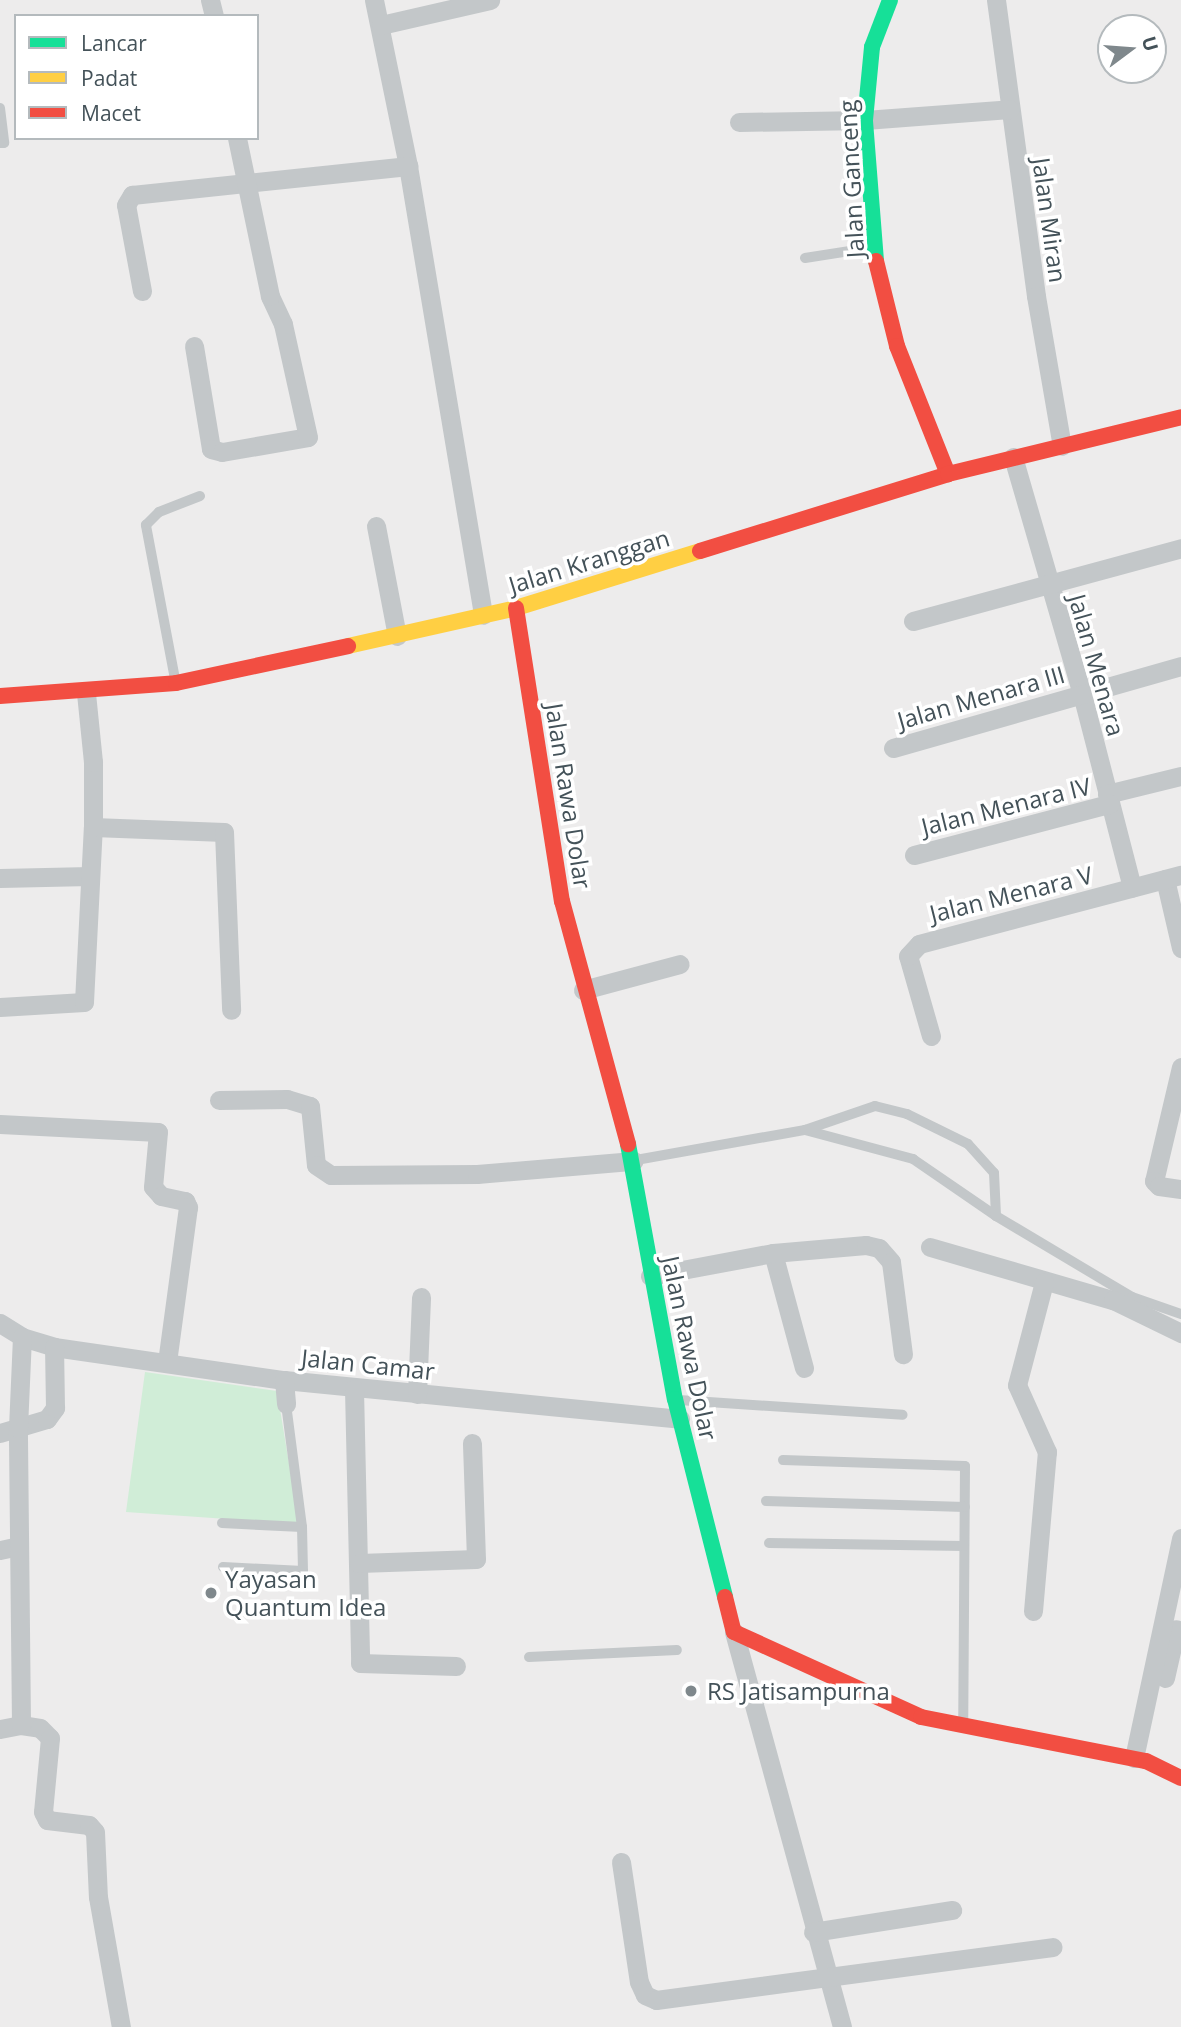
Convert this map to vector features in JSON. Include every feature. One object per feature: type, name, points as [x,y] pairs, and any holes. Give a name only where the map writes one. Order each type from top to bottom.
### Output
[{"type":"street","points":[[374,0],[408,166],[483,615]]},
{"type":"street","points":[[381,26],[490,0]]},
{"type":"street","name":"Jalan Ganceng","points":[[890,0],[872,47],[865,120],[873,247],[897,345],[948,474]]},
{"type":"street","name":"Jalan Miran","points":[[996,0],[1010,109],[1062,446]]},
{"type":"street","points":[[740,122],[865,120],[1010,109]]},
{"type":"street","points":[[194,346],[211,449],[222,452],[308,437],[244,182],[237,140]]},
{"type":"street","points":[[142,291],[128,199],[244,182],[408,166]]},
{"type":"street","name":"Jalan Kranggan","points":[[0,696],[86,693],[176,683],[516,608],[948,474],[1181,417]]},
{"type":"street","name":"Jalan Menara","points":[[1013,457],[1047,582],[1082,694],[1132,888]]},
{"type":"street","points":[[376,526],[397,636]]},
{"type":"street","points":[[913,621],[1047,582],[1181,548]]},
{"type":"street","name":"Jalan Rawa Dolar","points":[[516,608],[562,901],[583,990],[633,1161],[650,1276],[675,1399],[734,1632]]},
{"type":"street","name":"Jalan Menara III","points":[[892,748],[1181,666]]},
{"type":"street","points":[[0,1007],[84,1002],[93,827],[93,762],[86,693]]},
{"type":"street","name":"Jalan Menara IV","points":[[914,855],[1181,776]]},
{"type":"street","points":[[93,827],[224,832],[231,1010]]},
{"type":"street","points":[[0,878],[90,876]]},
{"type":"street","points":[[1132,888],[1173,877],[1181,948]]},
{"type":"street","name":"Jalan Menara V","points":[[931,1036],[908,957],[911,949],[929,940],[1132,888]]},
{"type":"street","points":[[583,990],[680,964]]},
{"type":"street","points":[[1181,1067],[1177,1112],[1154,1181],[1159,1186],[1181,1189]]},
{"type":"street","points":[[219,1100],[287,1099],[310,1106],[316,1165],[331,1175],[477,1174],[633,1161]]},
{"type":"street","points":[[0,1124],[158,1132],[153,1187],[161,1196],[185,1201],[188,1207],[167,1362]]},
{"type":"street","points":[[650,1276],[773,1252],[866,1245],[887,1253],[903,1354]]},
{"type":"street","points":[[930,1247],[1114,1300],[1181,1333]]},
{"type":"street","points":[[773,1252],[804,1368]]},
{"type":"street","points":[[1033,1611],[1047,1452],[1017,1385],[1044,1282]]},
{"type":"street","points":[[417,1394],[421,1297]]},
{"type":"street","name":"Jalan Camar","points":[[0,1323],[22,1337],[54,1347],[284,1380],[680,1419]]},
{"type":"street","points":[[21,1725],[10,1548],[9,1430],[22,1337]]},
{"type":"street","points":[[9,1430],[47,1419],[55,1408],[54,1347]]},
{"type":"street","points":[[284,1380],[286,1404]]},
{"type":"street","points":[[354,1389],[360,1663],[456,1666]]},
{"type":"street","points":[[359,1563],[476,1559],[472,1443]]},
{"type":"street","points":[[1140,1759],[1180,1549]]},
{"type":"street","points":[[1140,1759],[1176,1629]]},
{"type":"street","points":[[734,1632],[921,1717],[1140,1759],[1181,1778]]},
{"type":"street","points":[[734,1632],[813,1932],[842,2027]]},
{"type":"street","points":[[0,1729],[21,1725],[40,1728],[50,1738],[43,1812],[47,1820],[89,1825],[95,1832],[98,1897],[121,2027]]},
{"type":"street","points":[[621,1862],[639,1982],[651,1999],[1052,1947]]},
{"type":"street","points":[[813,1932],[952,1910]]},
{"type":"lane","points":[[0,108],[4,142],[0,143]]},
{"type":"lane","points":[[805,258],[873,247]]},
{"type":"lane","points":[[176,683],[146,524],[159,512],[200,496]]},
{"type":"lane","points":[[633,1161],[805,1130],[876,1106],[907,1114],[968,1144],[995,1173],[996,1216]]},
{"type":"lane","points":[[805,1130],[913,1159],[996,1216],[1132,1297],[1181,1314]]},
{"type":"lane","points":[[675,1399],[902,1415]]},
{"type":"lane","points":[[223,1567],[303,1572],[302,1527],[286,1404]]},
{"type":"lane","points":[[783,1460],[965,1466],[962,1724]]},
{"type":"lane","points":[[766,1501],[965,1507]]},
{"type":"lane","points":[[222,1523],[302,1527]]},
{"type":"lane","points":[[769,1543],[964,1546]]},
{"type":"lane","points":[[529,1657],[677,1650]]},
{"type":"green space","points":[[145,1372],[277,1391],[299,1524],[126,1512]]},
{"type":"traffic: fast","points":[[876,261],[865,120],[872,47],[890,0]]},
{"type":"traffic: fast","points":[[628,1144],[675,1399],[725,1597]]},
{"type":"traffic: slow","points":[[348,646],[516,608],[700,551]]},
{"type":"traffic: jam","points":[[876,261],[897,346],[948,474]]},
{"type":"traffic: jam","points":[[700,551],[948,474],[1181,417]]},
{"type":"traffic: jam","points":[[516,608],[562,901],[628,1144]]},
{"type":"traffic: jam","points":[[0,696],[176,683],[348,646]]},
{"type":"traffic: jam","points":[[725,1597],[734,1632],[921,1717],[1146,1761],[1181,1778]]},
{"type":"place","name":"Yayasan Quantum Idea","points":[[211,1593]]},
{"type":"place","name":"RS Jatisampurna","points":[[691,1691]]}]
